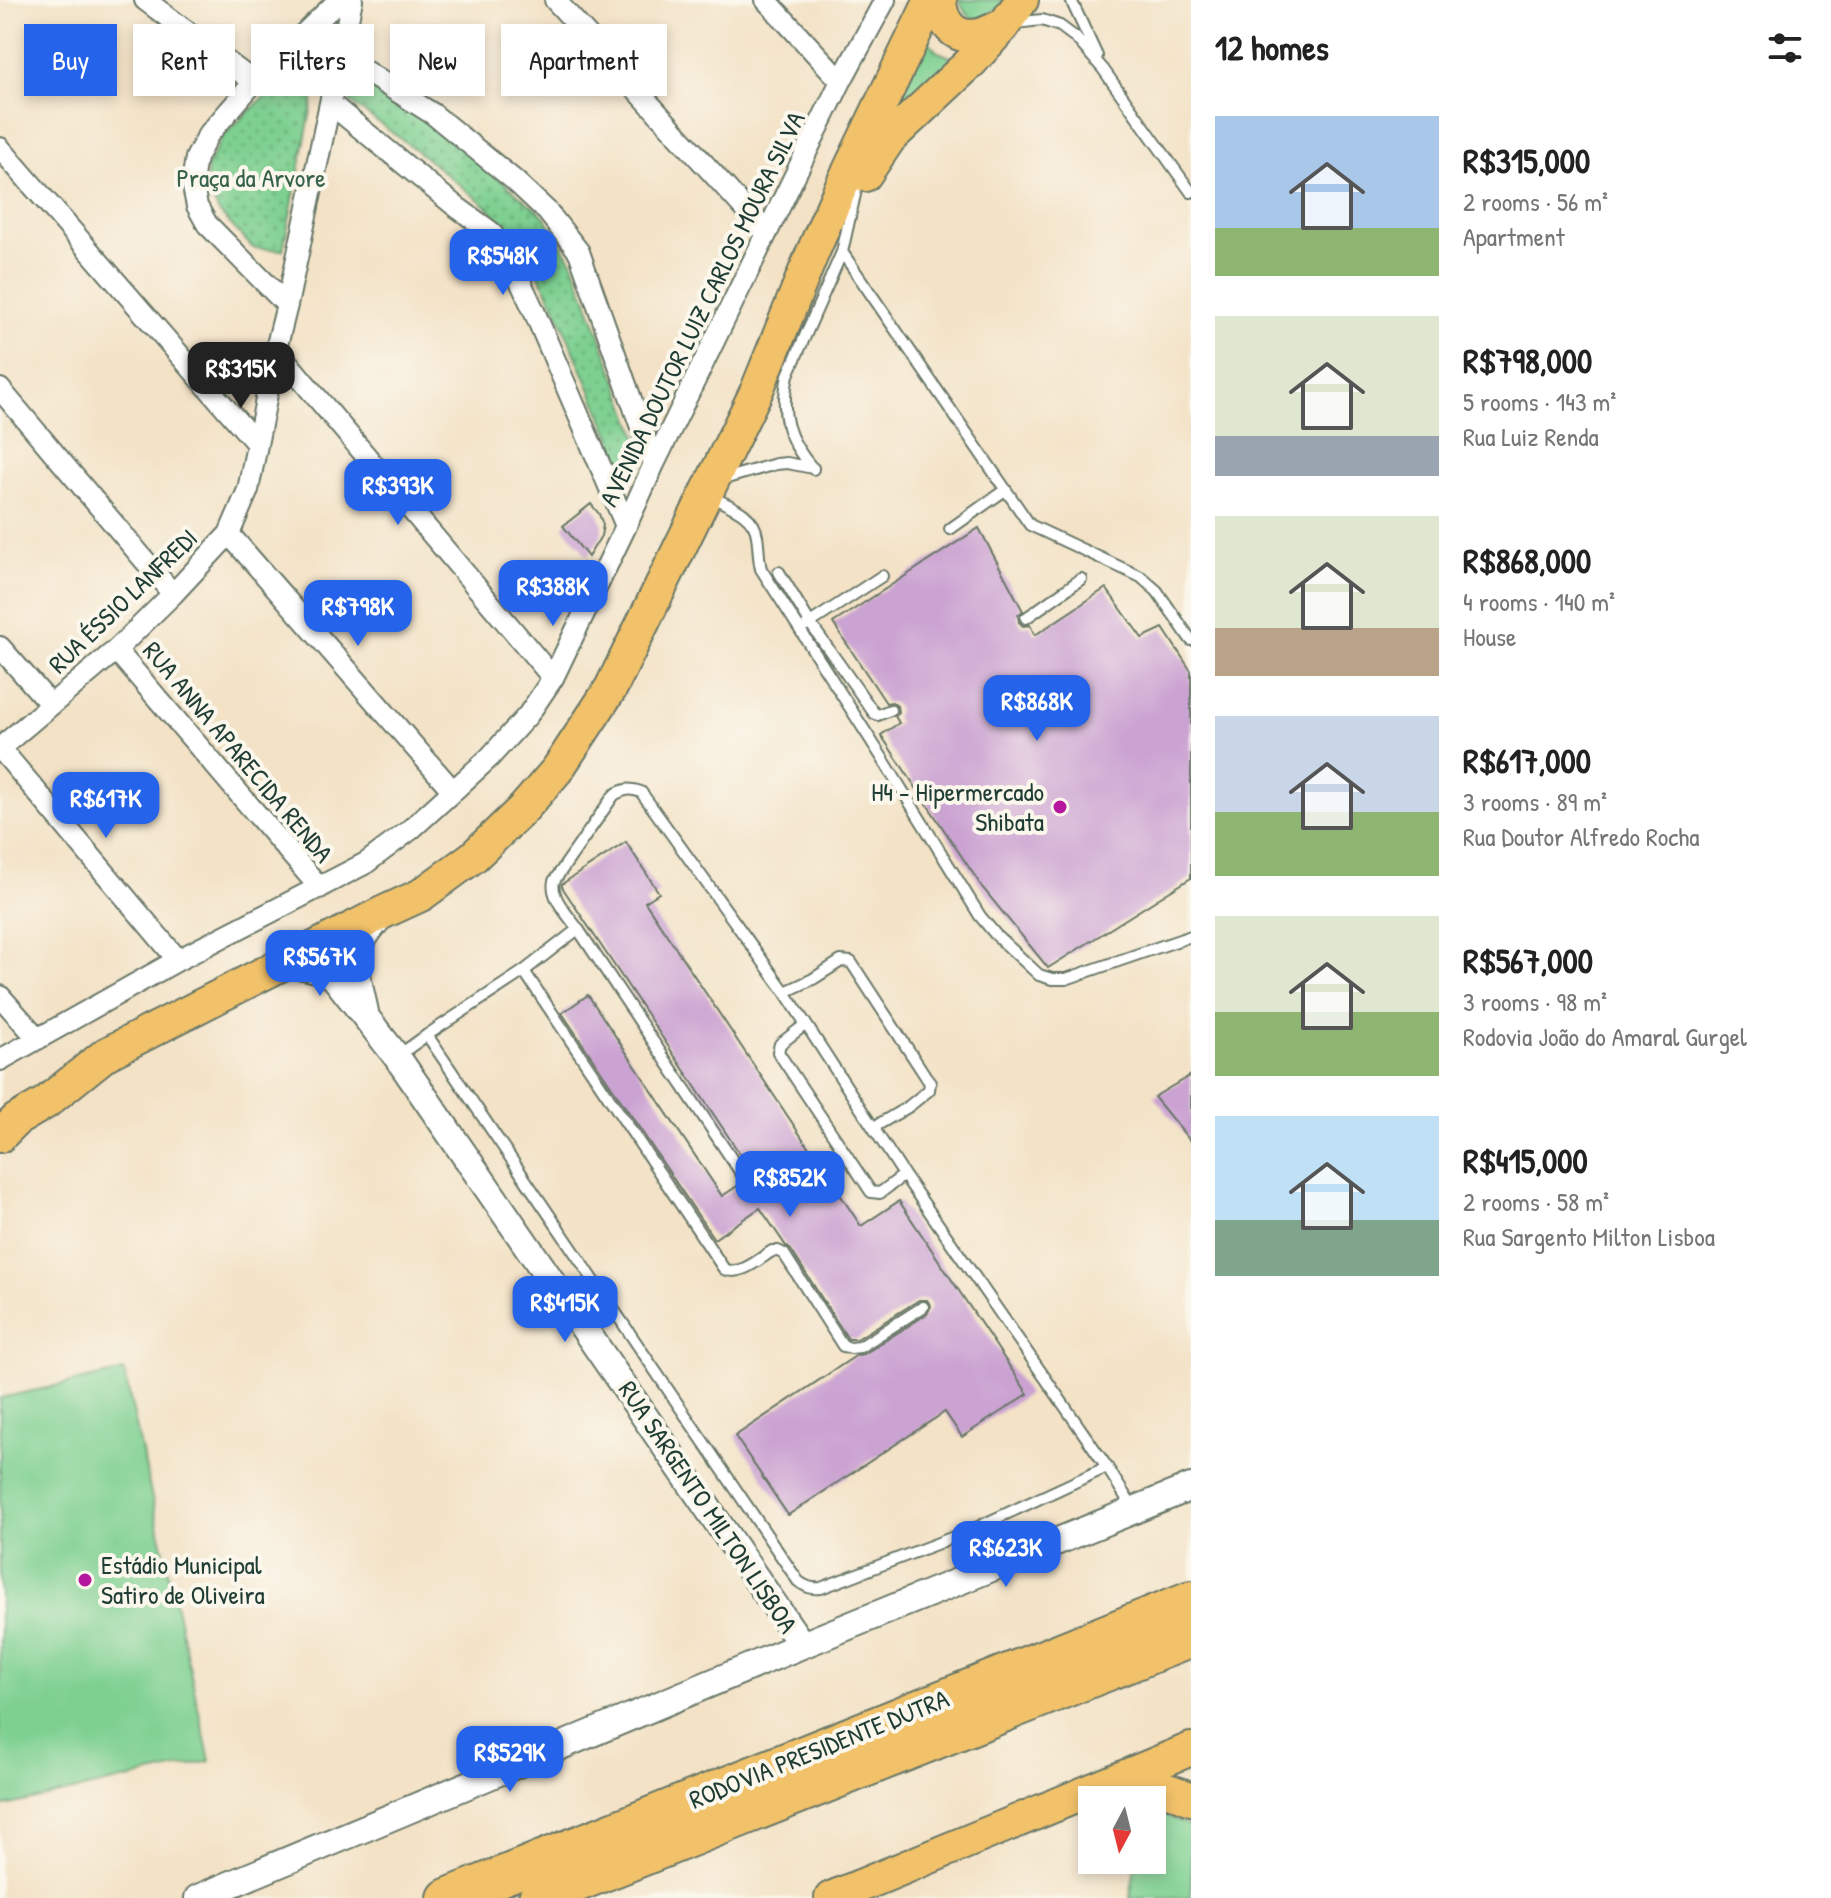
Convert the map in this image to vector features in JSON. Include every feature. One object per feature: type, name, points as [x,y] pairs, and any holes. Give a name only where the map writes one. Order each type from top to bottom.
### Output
[{"type":"highway","name":"RODOVIA PRESIDENTE DUTRA","points":[[447,1898],[1191,1600]]},
{"type":"highway","name":"RODOVIA PRESIDENTE DUTRA","points":[[538,1898],[1191,1638]]},
{"type":"highway","points":[[599,1898],[719,1825]]},
{"type":"main road","points":[[827,253],[852,163],[931,0]]},
{"type":"main road","points":[[940,0],[945,23],[964,35],[979,35],[1013,12]]},
{"type":"main road","points":[[1,1134],[106,1054],[421,895],[473,857],[524,808],[557,770],[611,688],[856,190],[890,138],[948,86],[1013,12]]},
{"type":"main road","points":[[0,1163],[45,1103]]},
{"type":"main road","points":[[831,1898],[1191,1749]]},
{"type":"main road","points":[[1112,1783],[1149,1784],[1191,1799]]},
{"type":"street","points":[[145,0],[251,80]]},
{"type":"street","points":[[315,24],[339,0]]},
{"type":"street","name":"RUA ÉSSIO LANFREDI","points":[[347,24],[352,0]]},
{"type":"street","points":[[555,0],[767,233]]},
{"type":"street","points":[[766,0],[841,81]]},
{"type":"street","name":"AVENIDA DOUTOR LUIZ CARLOS MOURA SILVA","points":[[0,1060],[178,960],[366,863],[410,830],[453,791],[489,758],[528,715],[553,678],[841,81],[885,0]]},
{"type":"street","points":[[374,77],[433,114],[514,180],[547,211],[579,252],[654,464]]},
{"type":"street","points":[[251,85],[208,135],[196,158],[192,182],[197,206],[207,224],[287,305]]},
{"type":"street","name":"RUA ÉSSIO LANFREDI","points":[[0,748],[116,650],[229,534],[248,490],[333,96]]},
{"type":"street","points":[[331,104],[491,232],[514,268],[534,311],[626,526]]},
{"type":"street","points":[[0,148],[257,444]]},
{"type":"street","points":[[276,349],[553,678]]},
{"type":"street","points":[[0,389],[173,594]]},
{"type":"street","points":[[229,534],[453,791]]},
{"type":"street","points":[[0,647],[51,705]]},
{"type":"street","name":"RUA ANNA APARECIDA RENDA","points":[[116,650],[320,888]]},
{"type":"street","points":[[0,748],[178,960]]},
{"type":"street","points":[[366,1016],[357,953],[361,942],[384,912]]},
{"type":"street","name":"RUA SARGENTO MILTON LISBOA","points":[[284,963],[326,972],[335,978],[366,1016],[802,1645]]},
{"type":"street","points":[[0,996],[38,1039]]},
{"type":"street","points":[[198,1898],[802,1645],[1191,1487]]},
{"type":"lane","points":[[1071,0],[1103,69]]},
{"type":"lane","points":[[1013,12],[1060,26],[1076,38],[1103,69],[1191,192]]},
{"type":"lane","points":[[708,489],[776,464],[787,463],[813,469],[798,452],[784,412],[784,394],[827,253]]},
{"type":"lane","points":[[827,253],[1030,525],[1141,577],[1157,591],[1191,640]]},
{"type":"lane","points":[[708,489],[747,515],[757,532],[761,569],[874,713],[878,715],[890,710]]},
{"type":"lane","points":[[950,529],[1005,490]]},
{"type":"lane","points":[[779,572],[805,627],[980,916],[1039,975],[1066,979],[1191,936]]},
{"type":"lane","points":[[805,627],[882,576]]},
{"type":"lane","points":[[1026,618],[1081,579]]},
{"type":"lane","points":[[741,1173],[552,888],[614,795],[623,790],[632,788],[641,792],[785,992],[904,1175],[1134,1510]]},
{"type":"lane","points":[[397,1057],[524,971],[578,929]]},
{"type":"lane","points":[[785,992],[841,961],[851,962],[930,1083],[929,1090],[908,1107],[874,1127]]},
{"type":"lane","points":[[524,971],[724,1269],[738,1272],[772,1251],[784,1254],[843,1346],[851,1348],[860,1347],[923,1307]]},
{"type":"lane","points":[[806,1024],[780,1044],[778,1052],[871,1192],[880,1193],[904,1175]]},
{"type":"lane","points":[[427,1035],[798,1581],[805,1586],[821,1588],[967,1532],[1107,1467]]},
{"type":"green space","points":[[959,0],[1006,0],[987,17],[975,20]]},
{"type":"green space","points":[[927,38],[936,51],[953,58],[880,138]]},
{"type":"green space","points":[[374,87],[428,118],[545,217],[573,263],[646,460],[628,477],[555,307],[526,249],[489,208],[350,102],[353,96],[374,96]]},
{"type":"green space","name":"Praça da Arvore","points":[[265,96],[314,96],[283,250],[253,248],[219,212],[207,189],[207,166],[223,136]]},
{"type":"green space","name":"Estádio Municipal Satiro de Oliveira","points":[[124,1371],[210,1761],[0,1807],[0,1398]]},
{"type":"green space","points":[[1166,1816],[1191,1826],[1191,1898],[1130,1898],[1134,1874],[1166,1874]]},
{"type":"building","points":[[591,504],[603,525],[601,536],[588,557],[563,526]]},
{"type":"building","name":"H4 - Hipermercado Shibata","points":[[979,528],[1023,611],[1018,615],[1019,622],[1023,626],[1030,625],[1035,635],[1106,588],[1142,638],[1163,628],[1191,671],[1191,878],[1048,968],[982,887],[881,735],[899,723],[895,716],[897,706],[892,702],[886,703],[833,623]]},
{"type":"building","points":[[626,842],[659,893],[645,902],[861,1226],[899,1201],[1028,1394],[962,1437],[945,1412],[788,1515],[735,1436],[857,1355],[864,1354],[927,1314],[931,1306],[927,1300],[919,1300],[857,1339],[848,1339],[760,1208],[714,1239],[562,1013],[588,995],[722,1196],[754,1175],[562,887],[562,884]]},
{"type":"building","points":[[1191,1075],[1191,1142],[1154,1097]]},
{"type":"place","name":"H4 - Hipermercado Shibata","points":[[1060,807]]},
{"type":"place","name":"Estádio Municipal Satiro de Oliveira","points":[[85,1580]]}]
